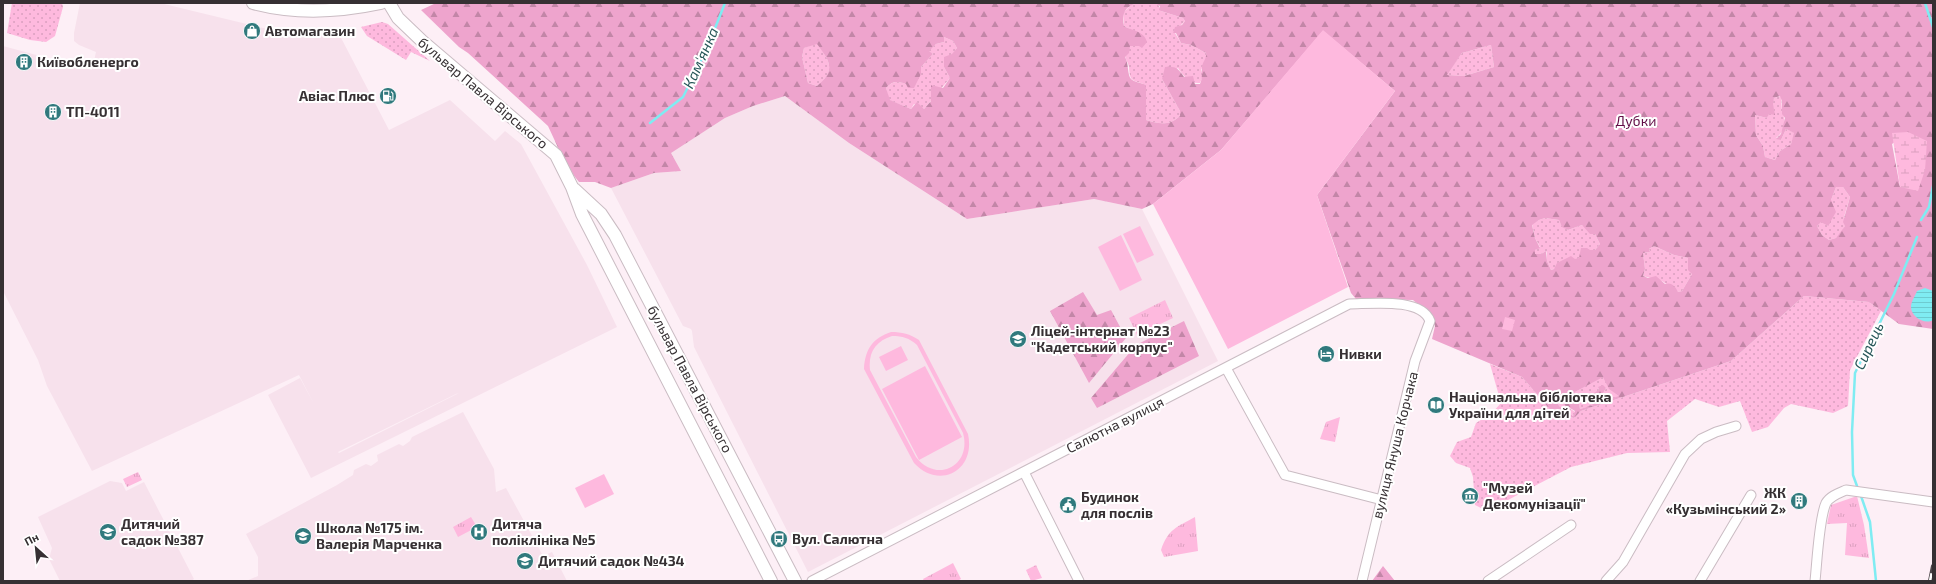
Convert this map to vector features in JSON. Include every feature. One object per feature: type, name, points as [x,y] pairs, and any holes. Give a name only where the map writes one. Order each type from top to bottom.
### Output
[{"type":"street","points":[[253,3],[288,9],[315,10],[348,9],[381,3]]},
{"type":"street","name":"бульвар Павла Вірського","points":[[389,3],[398,18],[422,41],[556,155],[572,187],[582,214],[771,581]]},
{"type":"street","name":"бульвар Павла Вірського","points":[[572,187],[601,214],[615,235],[795,581]]},
{"type":"street","name":"Салютна вулиця","points":[[812,581],[1349,304],[1410,305],[1424,312]]},
{"type":"street","name":"вулиця Януша Корчака","points":[[1362,581],[1415,361],[1430,321],[1424,312]]},
{"type":"street","points":[[1226,368],[1285,475],[1382,500]]},
{"type":"street","points":[[1606,581],[1623,562],[1684,454],[1701,439],[1716,432],[1736,426]]},
{"type":"street","points":[[1024,472],[1080,581]]},
{"type":"street","points":[[1815,581],[1822,518],[1826,503],[1833,495],[1846,490],[1868,492],[1901,499],[1933,502]]},
{"type":"street","points":[[1700,581],[1751,495]]},
{"type":"street","points":[[1488,581],[1571,526]]},
{"type":"shaded area","points":[[80,3],[160,3],[271,30],[338,32],[389,130],[450,100],[495,141],[505,131],[521,144],[587,265],[617,327],[311,478],[268,395],[300,378],[314,404],[299,375],[92,471],[47,386],[38,360],[3,291],[3,46],[92,70],[96,52],[79,45],[74,41],[74,33]],"holes":[[[459,393],[339,453],[338,452]]]},
{"type":"shaded area","points":[[785,96],[849,143],[967,219],[1094,199],[1142,209],[1218,361],[808,572],[694,347],[691,329],[683,326],[611,188],[654,173],[680,171],[670,153],[725,118],[753,106]]},
{"type":"shaded area","points":[[463,412],[494,469],[496,492],[506,488],[543,556],[552,552],[567,581],[246,581],[258,576],[258,557],[246,534],[337,485],[353,475],[354,470],[366,464],[371,466],[378,461],[377,455],[399,444],[403,446],[410,441],[412,437]]},
{"type":"shaded area","name":"Дитячий садок №387","points":[[110,481],[122,483],[126,491],[144,482],[194,579],[191,581],[60,581],[49,559],[52,548],[38,517]]},
{"type":"green space","points":[[12,3],[62,3],[63,7],[55,36],[46,42],[30,40],[7,33]]},
{"type":"green space","name":"Дубки","points":[[436,3],[1138,3],[1127,8],[1124,14],[1123,22],[1124,26],[1141,33],[1146,38],[1147,42],[1142,48],[1139,46],[1130,46],[1129,53],[1125,57],[1129,74],[1131,79],[1134,81],[1146,85],[1146,120],[1168,123],[1180,116],[1180,111],[1162,79],[1165,67],[1176,68],[1184,77],[1193,76],[1195,84],[1200,84],[1202,78],[1202,66],[1206,53],[1191,45],[1181,43],[1176,33],[1173,33],[1175,27],[1182,25],[1185,21],[1183,18],[1159,10],[1160,6],[1155,3],[1933,3],[1933,329],[1899,324],[1869,302],[1804,296],[1731,361],[1581,411],[1574,418],[1553,413],[1522,377],[1432,339],[1435,326],[1430,314],[1413,300],[1356,299],[1351,293],[1317,195],[1395,91],[1323,31],[1221,150],[1153,204],[1142,209],[1094,199],[967,219],[849,143],[785,96],[753,106],[725,118],[671,153],[681,171],[654,173],[611,188],[595,182],[579,182],[567,167],[548,126],[468,53],[459,47],[421,10]],"holes":[[[944,37],[953,41],[957,48],[952,54],[944,57],[944,67],[950,78],[943,88],[931,85],[931,101],[924,109],[917,102],[911,109],[890,100],[886,88],[891,84],[897,82],[903,83],[906,84],[908,88],[914,88],[921,74],[921,67],[933,54],[929,51],[936,44],[944,42]],[[817,44],[828,60],[829,70],[827,75],[817,86],[808,83],[802,57],[804,48]],[[1491,45],[1494,67],[1464,76],[1447,75],[1462,53]],[[1780,96],[1782,101],[1782,114],[1785,118],[1781,134],[1776,139],[1781,140],[1786,129],[1794,133],[1791,144],[1780,151],[1775,160],[1765,157],[1763,146],[1756,135],[1755,115],[1767,118],[1769,114],[1775,115],[1773,104],[1774,98]],[[1908,132],[1900,187],[1892,144]],[[1836,187],[1843,187],[1850,197],[1843,222],[1845,226],[1836,238],[1829,240],[1822,235],[1817,226],[1821,222],[1828,226],[1836,212],[1831,200]],[[1545,218],[1559,220],[1562,227],[1568,230],[1582,225],[1590,234],[1595,234],[1600,244],[1595,250],[1581,248],[1579,258],[1575,259],[1571,256],[1557,263],[1554,269],[1551,270],[1547,261],[1546,251],[1541,254],[1535,254],[1535,250],[1540,248],[1535,238],[1532,225]],[[1654,246],[1674,255],[1688,258],[1688,270],[1692,274],[1682,291],[1678,292],[1673,285],[1665,284],[1656,276],[1648,278],[1643,276],[1645,269],[1643,253],[1650,252],[1649,249]],[[1603,377],[1609,389],[1619,396],[1603,401],[1601,397],[1606,388],[1603,385],[1598,387],[1599,390],[1589,396],[1589,401],[1593,405],[1580,409],[1578,398],[1576,397],[1571,399],[1573,403],[1563,404],[1575,411],[1573,416],[1559,406],[1556,399],[1568,395],[1570,397],[1574,395],[1575,392]]]},
{"type":"green space","points":[[1138,3],[1158,4],[1161,11],[1183,18],[1185,21],[1173,33],[1175,33],[1181,43],[1191,45],[1206,53],[1207,58],[1201,70],[1203,76],[1200,83],[1187,79],[1178,68],[1162,79],[1180,111],[1180,116],[1168,123],[1146,120],[1146,85],[1131,78],[1129,65],[1125,57],[1129,46],[1139,46],[1138,33],[1124,26],[1123,13],[1131,5]]},
{"type":"green space","points":[[382,22],[388,24],[430,61],[411,52],[406,60],[367,36],[361,27]]},
{"type":"green space","points":[[1323,30],[1395,91],[1317,195],[1348,287],[1228,349],[1153,204],[1221,150]]},
{"type":"green space","points":[[944,37],[953,41],[957,48],[944,67],[950,78],[924,109],[914,104],[911,109],[889,100],[886,88],[895,82],[906,84],[921,74],[921,67],[933,54],[928,51],[936,44],[944,42]]},
{"type":"green space","points":[[817,43],[828,60],[829,70],[827,75],[817,86],[808,83],[802,57],[804,48]]},
{"type":"green space","points":[[1491,45],[1494,67],[1464,76],[1446,75],[1462,53]]},
{"type":"green space","points":[[1781,96],[1785,124],[1784,128],[1776,138],[1781,140],[1786,129],[1795,133],[1791,144],[1780,151],[1775,160],[1765,157],[1763,146],[1756,135],[1755,115],[1767,118],[1774,98]]},
{"type":"green space","points":[[1908,132],[1927,141],[1925,170],[1918,191],[1900,187],[1892,133]]},
{"type":"green space","points":[[1836,187],[1843,187],[1850,197],[1844,217],[1845,226],[1840,235],[1829,240],[1822,235],[1817,226],[1821,221],[1828,226],[1831,200]]},
{"type":"green space","points":[[1545,218],[1559,220],[1562,226],[1568,230],[1582,225],[1595,234],[1600,244],[1595,250],[1590,250],[1580,258],[1551,270],[1547,261],[1546,251],[1541,254],[1535,254],[1535,250],[1540,247],[1535,238],[1532,224]]},
{"type":"green space","points":[[1140,226],[1154,255],[1137,263],[1123,234]]},
{"type":"green space","points":[[1121,235],[1142,280],[1120,291],[1098,247]]},
{"type":"green space","points":[[1654,246],[1674,255],[1688,258],[1692,274],[1682,291],[1678,292],[1662,281],[1643,276],[1645,269],[1643,253],[1650,252],[1649,249]]},
{"type":"green space","points":[[1083,292],[1097,315],[1111,310],[1126,338],[1089,383],[1050,311]]},
{"type":"green space","points":[[1804,296],[1869,302],[1881,311],[1850,370],[1848,406],[1833,413],[1791,404],[1784,408],[1768,427],[1752,432],[1740,401],[1719,407],[1695,399],[1667,421],[1670,452],[1627,453],[1571,467],[1487,511],[1475,505],[1473,477],[1470,468],[1456,463],[1450,456],[1457,442],[1471,437],[1476,423],[1492,413],[1501,403],[1490,364],[1522,377],[1553,413],[1574,418],[1581,411],[1731,361]]},
{"type":"green space","points":[[1165,300],[1173,318],[1137,335],[1129,318]]},
{"type":"green space","points":[[1505,317],[1515,320],[1512,331],[1502,329]]},
{"type":"green space","points":[[1184,321],[1199,356],[1097,408],[1091,398],[1136,345]]},
{"type":"green space","points":[[891,332],[902,333],[919,340],[968,434],[969,447],[966,458],[961,467],[953,472],[944,475],[934,475],[924,471],[914,463],[864,369],[866,356],[871,345],[885,334]],"holes":[[[892,336],[903,337],[917,345],[963,433],[964,445],[962,454],[958,462],[951,468],[942,470],[933,469],[924,465],[916,457],[870,370],[870,358],[874,348],[877,344]]]},
{"type":"green space","points":[[901,346],[908,360],[886,371],[879,357]]},
{"type":"green space","points":[[925,366],[962,437],[919,460],[882,389]]},
{"type":"green space","points":[[1603,376],[1620,396],[1603,402],[1601,397],[1606,388],[1598,387],[1599,390],[1594,405],[1580,409],[1578,399],[1573,403],[1564,404],[1575,412],[1573,416],[1559,406],[1556,399],[1569,395],[1570,397],[1575,392]]},
{"type":"green space","points":[[1340,417],[1335,442],[1320,439],[1326,422]]},
{"type":"green space","points":[[138,472],[142,480],[127,487],[123,479]]},
{"type":"green space","points":[[604,474],[614,494],[585,508],[575,488]]},
{"type":"green space","points":[[1857,496],[1864,525],[1869,558],[1845,555],[1847,523],[1827,524],[1831,505]]},
{"type":"green space","points":[[471,517],[477,527],[458,537],[453,527]]},
{"type":"green space","points":[[1195,517],[1198,551],[1164,557],[1161,550],[1170,533],[1178,526]]},
{"type":"green space","points":[[953,563],[961,579],[957,581],[924,581],[923,579]]},
{"type":"green space","points":[[1036,565],[1042,578],[1031,581],[1026,570]]},
{"type":"green space","points":[[1383,566],[1395,581],[1372,581]]},
{"type":"water","points":[[1925,288],[1933,291],[1933,320],[1930,321],[1923,321],[1916,317],[1913,314],[1911,307],[1917,291]]},
{"type":"waterway","name":"Кам'янка","points":[[650,123],[683,97],[706,51],[725,3]]},
{"type":"waterway","name":"Сирець","points":[[1925,3],[1933,27]]},
{"type":"waterway","name":"Сирець","points":[[1921,220],[1929,207],[1933,186]]},
{"type":"waterway","name":"Сирець","points":[[1857,486],[1853,475],[1852,432],[1855,373],[1894,294],[1917,237]]},
{"type":"waterway","name":"Сирець","points":[[1861,496],[1870,522],[1876,581]]},
{"type":"railway","points":[[1930,581],[1933,566]]},
{"type":"place","name":"Автомагазин","points":[[252,31]]},
{"type":"place","name":"Київобленерго","points":[[24,62]]},
{"type":"place","name":"Авіас Плюс","points":[[388,96]]},
{"type":"place","name":"ТП-4011","points":[[53,112]]},
{"type":"place","name":"Ліцей-інтернат №23 \"Кадетський корпус\"","points":[[1018,339]]},
{"type":"place","name":"Нивки","points":[[1326,354]]},
{"type":"place","name":"Національна бібліотека України для дітей","points":[[1436,405]]},
{"type":"place","name":"\"Музей Декомунізації\"","points":[[1470,496]]},
{"type":"place","name":"ЖК «Кузьмінський 2»","points":[[1799,501]]},
{"type":"place","name":"Будинок для послів","points":[[1068,505]]},
{"type":"place","name":"Дитячий садок №387","points":[[108,532]]},
{"type":"place","name":"Дитяча поліклініка №5","points":[[479,532]]},
{"type":"place","name":"Школа №175 ім. Валерія Марченка","points":[[303,536]]},
{"type":"place","name":"Вул. Салютна","points":[[779,539]]},
{"type":"place","name":"Дитячий садок №434","points":[[525,561]]}]
